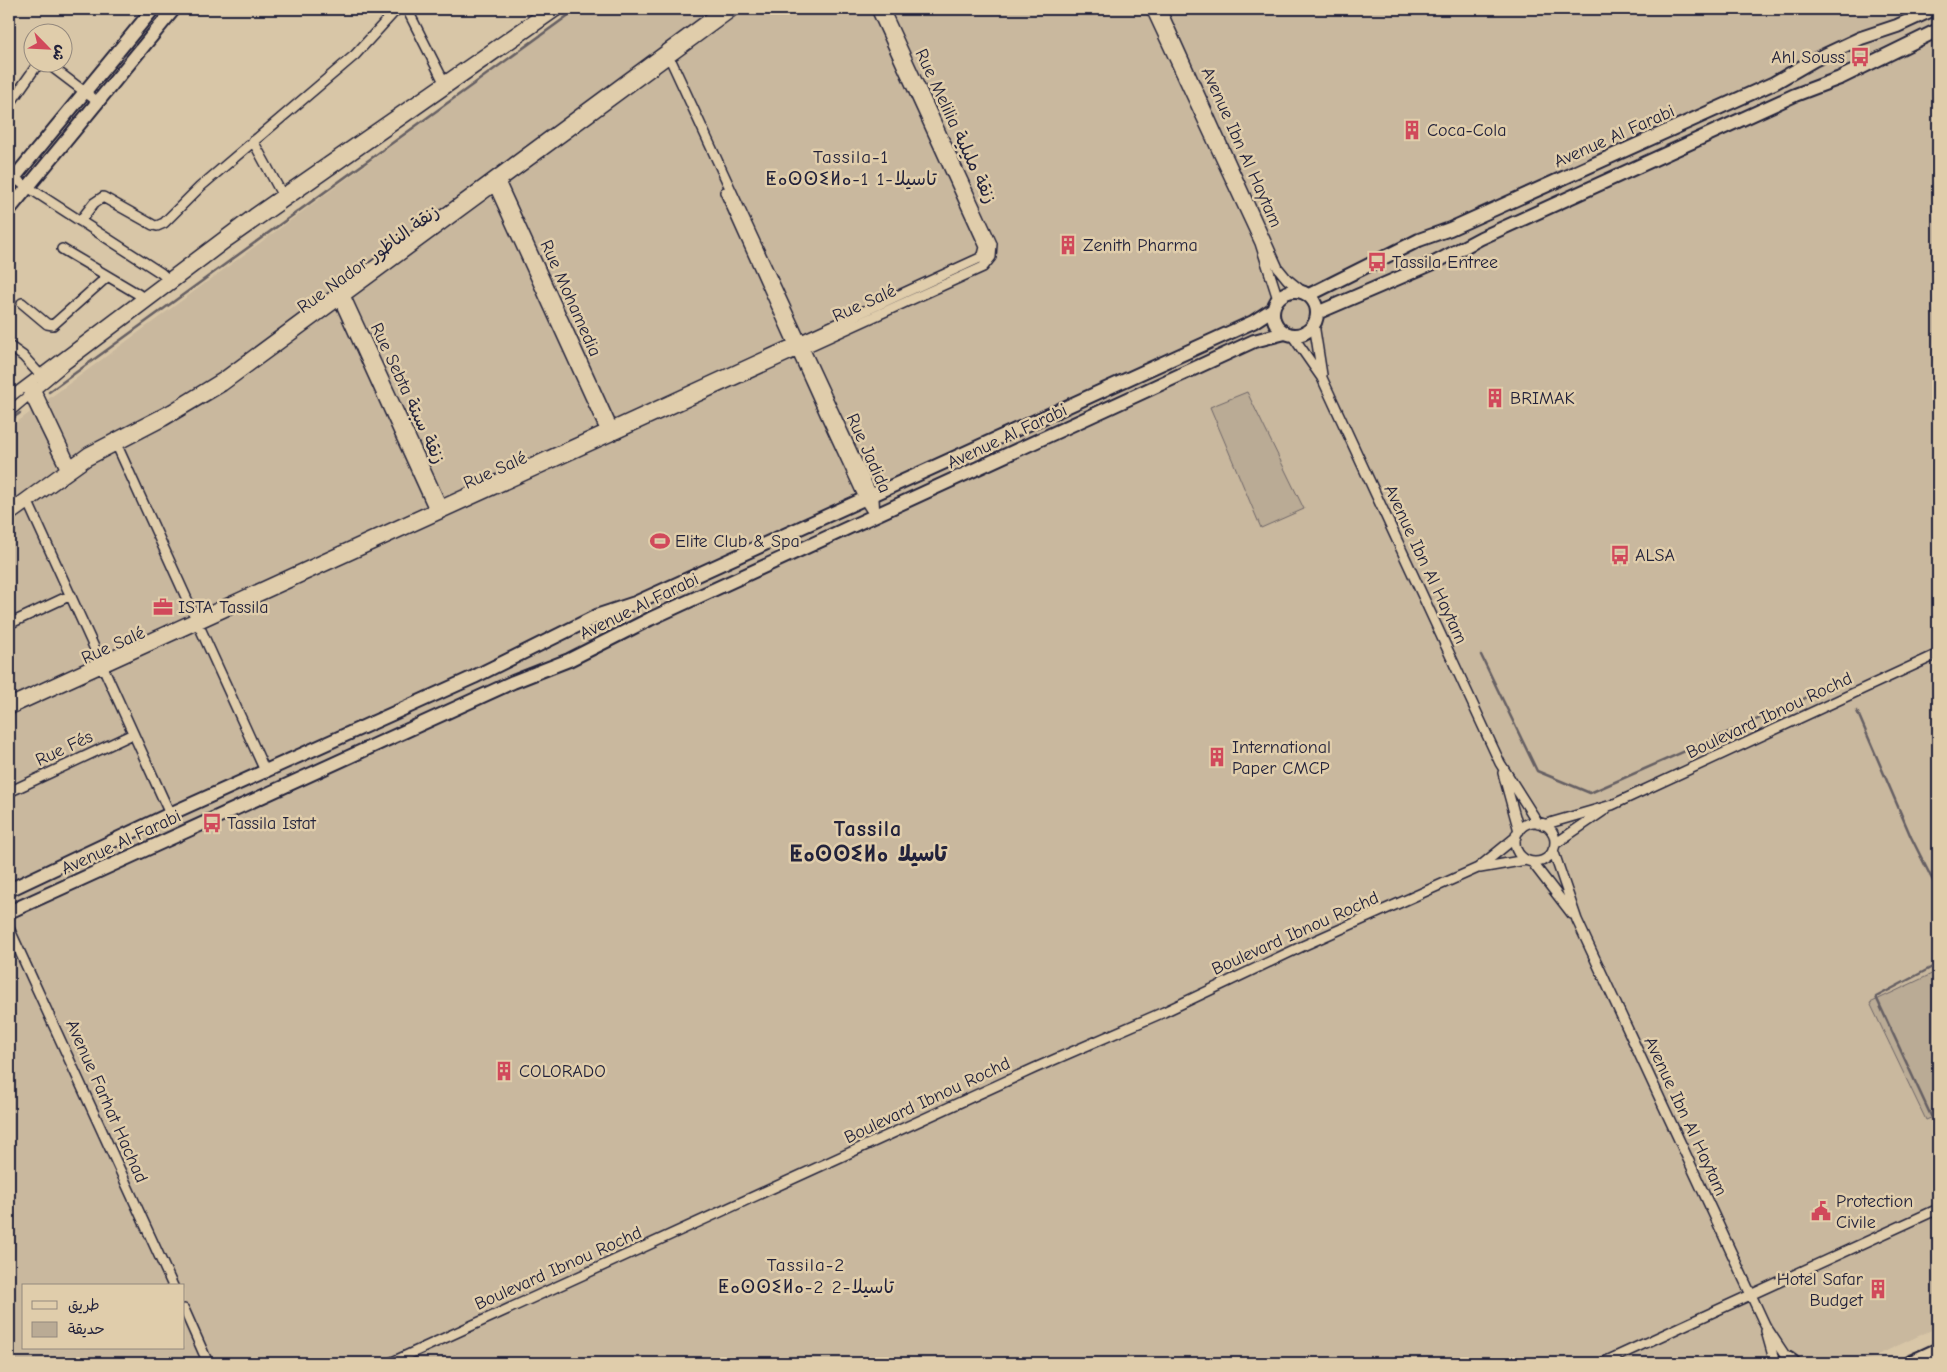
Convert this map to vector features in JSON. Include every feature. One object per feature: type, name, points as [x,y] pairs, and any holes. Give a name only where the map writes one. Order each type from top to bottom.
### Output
[{"type":"highway","points":[[1912,1363],[1938,1351]]},
{"type":"street","points":[[153,9],[10,179],[28,187],[170,281]]},
{"type":"street","points":[[9,210],[174,9]]},
{"type":"street","points":[[80,221],[94,203],[103,197],[152,225],[160,224],[253,141],[355,55],[397,9]]},
{"type":"street","points":[[407,9],[445,83]]},
{"type":"street","points":[[9,412],[30,387],[42,377],[170,281],[283,197],[548,9]]},
{"type":"street","points":[[445,83],[560,9]]},
{"type":"street","name":"Rue Nador زنقة الناظور","points":[[666,55],[721,9]]},
{"type":"street","name":"Rue Nador زنقة الناظور","points":[[11,513],[69,469],[207,388],[341,295],[666,55],[736,9]]},
{"type":"street","name":"Rue Melilia زنقة مليلية","points":[[876,9],[985,247],[987,256]]},
{"type":"street","name":"Rue Melilia زنقة مليلية","points":[[884,9],[992,244],[987,256]]},
{"type":"street","name":"Avenue Ibn Al Haytam","points":[[1152,9],[1260,243],[1275,304]]},
{"type":"street","name":"Avenue Ibn Al Haytam","points":[[1161,9],[1278,268],[1287,279],[1306,293]]},
{"type":"street","points":[[1935,9],[1938,14]]},
{"type":"street","name":"Avenue Al Farabi","points":[[1306,293],[1419,240],[1450,229],[1774,83],[1814,60],[1862,38],[1897,26],[1935,9]]},
{"type":"street","points":[[1316,319],[1314,300],[1306,293],[1289,291],[1275,304],[1276,324],[1288,334],[1304,333],[1316,319],[1436,262],[1481,238],[1760,111],[1833,81],[1938,30]]},
{"type":"street","name":"Rue Jadida","points":[[666,55],[798,346],[868,496],[876,505],[875,516]]},
{"type":"street","points":[[9,105],[35,68],[43,63],[48,64],[98,102]]},
{"type":"street","points":[[253,141],[283,197]]},
{"type":"street","name":"Rue Mohamedia","points":[[495,181],[610,432]]},
{"type":"street","points":[[62,249],[132,292],[142,302]]},
{"type":"street","name":"Rue Salé","points":[[9,703],[102,664],[798,346],[979,269],[987,256]]},
{"type":"street","points":[[22,303],[47,324],[53,325],[107,277]]},
{"type":"street","name":"Rue Sebta زنقة سبتة","points":[[341,295],[439,510]]},
{"type":"street","name":"Avenue Al Farabi","points":[[9,890],[170,814],[474,677],[599,615],[635,603],[1253,322],[1275,304]]},
{"type":"street","name":"Avenue Ibn Al Haytam","points":[[1316,319],[1322,378]]},
{"type":"street","name":"Avenue Ibn Al Haytam","points":[[1288,334],[1322,378],[1500,763],[1541,824]]},
{"type":"street","name":"Avenue Al Farabi","points":[[9,910],[512,682],[569,660],[650,618],[1254,341],[1288,334]]},
{"type":"street","points":[[9,346],[23,356],[42,377]]},
{"type":"street","points":[[9,398],[30,387]]},
{"type":"street","points":[[30,387],[69,469]]},
{"type":"street","points":[[115,441],[266,772]]},
{"type":"street","points":[[27,500],[170,814]]},
{"type":"street","name":"Rue Nador زنقة الناظور","points":[[11,513],[18,503],[27,500]]},
{"type":"street","points":[[9,526],[11,513]]},
{"type":"street","points":[[9,624],[70,595]]},
{"type":"street","name":"Boulevard Ibnou Rochd","points":[[1541,824],[1612,805],[1938,654]]},
{"type":"street","name":"Rue Salé","points":[[9,710],[102,664]]},
{"type":"street","name":"Rue Fés","points":[[9,792],[133,734]]},
{"type":"street","name":"Avenue Ibn Al Haytam","points":[[1500,763],[1518,834]]},
{"type":"street","name":"Boulevard Ibnou Rochd","points":[[1554,847],[1612,805]]},
{"type":"street","points":[[1530,823],[1541,824],[1552,832],[1554,847],[1544,860],[1529,861],[1517,850],[1518,834],[1530,823]]},
{"type":"street","name":"Boulevard Ibnou Rochd","points":[[1478,868],[1518,834]]},
{"type":"street","name":"Avenue Ibn Al Haytam","points":[[1554,847],[1577,920],[1750,1294],[1765,1325],[1787,1362]]},
{"type":"street","name":"Avenue Ibn Al Haytam","points":[[1529,861],[1577,920]]},
{"type":"street","name":"Boulevard Ibnou Rochd","points":[[390,1363],[1035,1068],[1164,1012],[1304,945],[1478,868],[1529,861]]},
{"type":"street","name":"Avenue Farhat Hachad","points":[[9,910],[10,929],[172,1284]]},
{"type":"street","points":[[1602,1363],[1938,1209]]},
{"type":"street","points":[[185,1311],[208,1363]]},
{"type":"street","name":"Avenue Ibn Al Haytam","points":[[1765,1325],[1787,1362]]},
{"type":"shaded area","points":[[577,9],[1933,9],[1938,21],[1938,1327],[1860,1363],[9,1363],[9,428]]},
{"type":"green space","points":[[1247,392],[1304,509],[1261,528],[1210,407]]},
{"type":"green space","points":[[1938,971],[1938,1115],[1926,1120],[1870,1003]]},
{"type":"waterway","points":[[49,392],[577,9]]},
{"type":"waterway","points":[[9,421],[20,413]]},
{"type":"waterway","points":[[1481,655],[1537,771],[1590,793],[1844,681]]},
{"type":"waterway","points":[[1857,711],[1911,837],[1938,891]]},
{"type":"waterway","points":[[1931,1116],[1876,997],[1938,964]]},
{"type":"place","name":"Ahl Souss","points":[[1860,57]]},
{"type":"place","name":"Coca-Cola","points":[[1412,130]]},
{"type":"place","name":"Zenith Pharma","points":[[1068,245]]},
{"type":"place","name":"Tassila Entree","points":[[1377,262]]},
{"type":"place","name":"BRIMAK","points":[[1495,398]]},
{"type":"place","name":"Elite Club & Spa","points":[[660,541]]},
{"type":"place","name":"ALSA","points":[[1620,555]]},
{"type":"place","name":"ISTA Tassila","points":[[163,607]]},
{"type":"place","name":"International Paper CMCP","points":[[1217,757]]},
{"type":"place","name":"Tassila Istat","points":[[212,823]]},
{"type":"place","name":"COLORADO","points":[[504,1071]]},
{"type":"place","name":"Protection Civile","points":[[1821,1211]]},
{"type":"place","name":"Hotel Safar Budget","points":[[1878,1289]]},
{"type":"district","name":"Tassila-1 ⵟⴰⵙⵙⵉⵍⴰ-1 1-تاسيلا","points":[[851,167]]},
{"type":"district","name":"Tassila ⵟⴰⵙⵙⵉⵍⴰ تاسيلا","points":[[868,840]]},
{"type":"district","name":"Tassila-2 ⵟⴰⵙⵙⵉⵍⴰ-2 2-تاسيلا","points":[[806,1275]]}]
